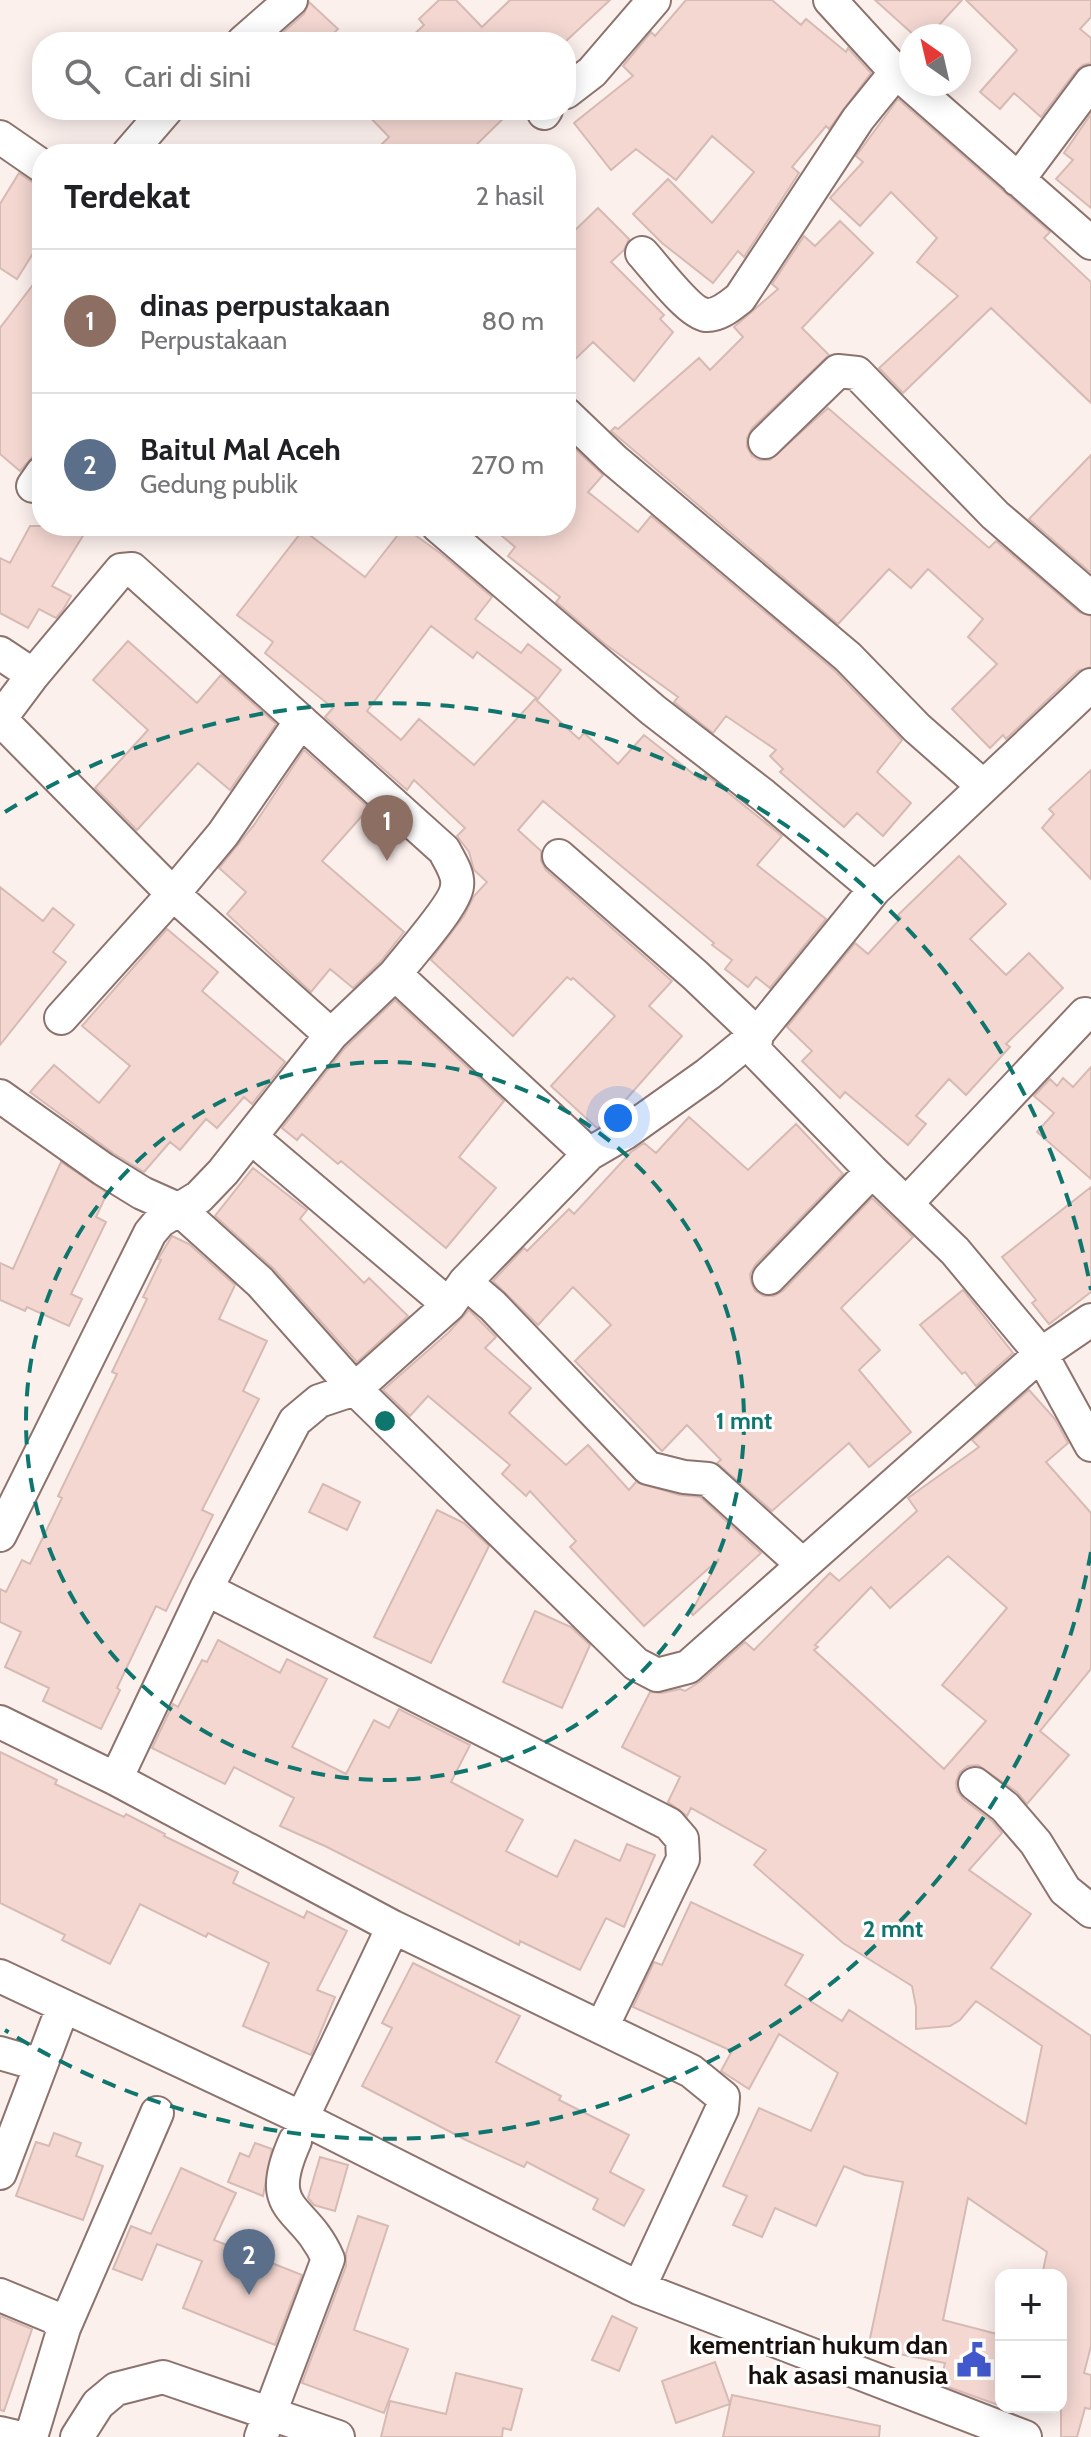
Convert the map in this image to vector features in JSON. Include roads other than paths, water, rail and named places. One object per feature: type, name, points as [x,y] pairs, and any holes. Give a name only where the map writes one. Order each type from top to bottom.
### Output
[{"type":"street","points":[[254,32],[291,0]]},
{"type":"street","points":[[576,85],[592,72],[654,0]]},
{"type":"street","points":[[830,0],[896,72],[1091,243]]},
{"type":"street","points":[[642,253],[694,311],[707,315],[722,311],[740,298],[858,119],[896,72]]},
{"type":"street","points":[[1018,180],[1091,82]]},
{"type":"street","points":[[137,144],[157,120]]},
{"type":"street","points":[[0,137],[32,159]]},
{"type":"street","points":[[765,442],[838,371],[857,373],[995,515],[1091,598]]},
{"type":"street","points":[[576,424],[614,460],[848,657],[917,728],[983,786]]},
{"type":"street","points":[[450,536],[653,710],[763,795],[875,889]]},
{"type":"street","points":[[0,1535],[150,1233],[160,1221],[199,1197],[252,1138],[331,1035],[395,974],[449,905],[458,886],[455,871],[444,850],[132,569],[121,570],[0,719],[173,894],[331,1035]]},
{"type":"street","points":[[0,653],[33,675]]},
{"type":"street","points":[[116,1779],[206,1589],[295,1421],[319,1401],[355,1389],[457,1293],[589,1154],[625,1133],[708,1074],[757,1034],[875,889],[1091,685]]},
{"type":"street","points":[[61,1018],[223,834],[301,721]]},
{"type":"street","points":[[559,856],[695,975],[757,1034]]},
{"type":"street","points":[[395,974],[589,1154]]},
{"type":"street","points":[[907,1203],[1085,1014]]},
{"type":"street","points":[[757,1034],[755,1046],[758,1054],[955,1251],[1041,1354],[1091,1445]]},
{"type":"street","points":[[0,1096],[103,1169],[142,1193],[180,1210],[260,1282],[355,1389],[636,1664],[657,1675],[688,1667],[1041,1354],[1091,1320]]},
{"type":"street","points":[[252,1138],[457,1293],[493,1306],[648,1468],[708,1479],[803,1565]]},
{"type":"street","points":[[769,1278],[872,1171]]},
{"type":"street","points":[[206,1589],[669,1824],[682,1839],[683,1859],[602,2027]]},
{"type":"street","points":[[0,1722],[116,1779],[393,1927],[691,2071],[723,2097],[722,2109],[639,2288]]},
{"type":"street","points":[[975,1784],[1005,1807],[1036,1843],[1065,1890],[1091,1911]]},
{"type":"street","points":[[268,2426],[328,2259],[319,2238],[289,2208],[281,2185],[285,2164],[393,1927]]},
{"type":"street","points":[[0,1976],[299,2130],[639,2288],[1025,2437]]},
{"type":"street","points":[[0,2173],[10,2114],[41,2065],[63,2007]]},
{"type":"street","points":[[0,2053],[41,2065]]},
{"type":"street","points":[[31,2437],[64,2328],[157,2113]]},
{"type":"street","points":[[0,2295],[53,2317],[64,2328]]},
{"type":"street","points":[[77,2437],[98,2404],[116,2389],[163,2377],[268,2426],[338,2437]]},
{"type":"street","points":[[0,2433],[17,2437]]},
{"type":"place","name":"dinas perpustakaan","points":[[387,861]]},
{"type":"place","name":"Baitul Mal Aceh","points":[[249,2295]]},
{"type":"place","name":"kementrian hukum dan hak asasi manusia","points":[[974,2360]]}]
